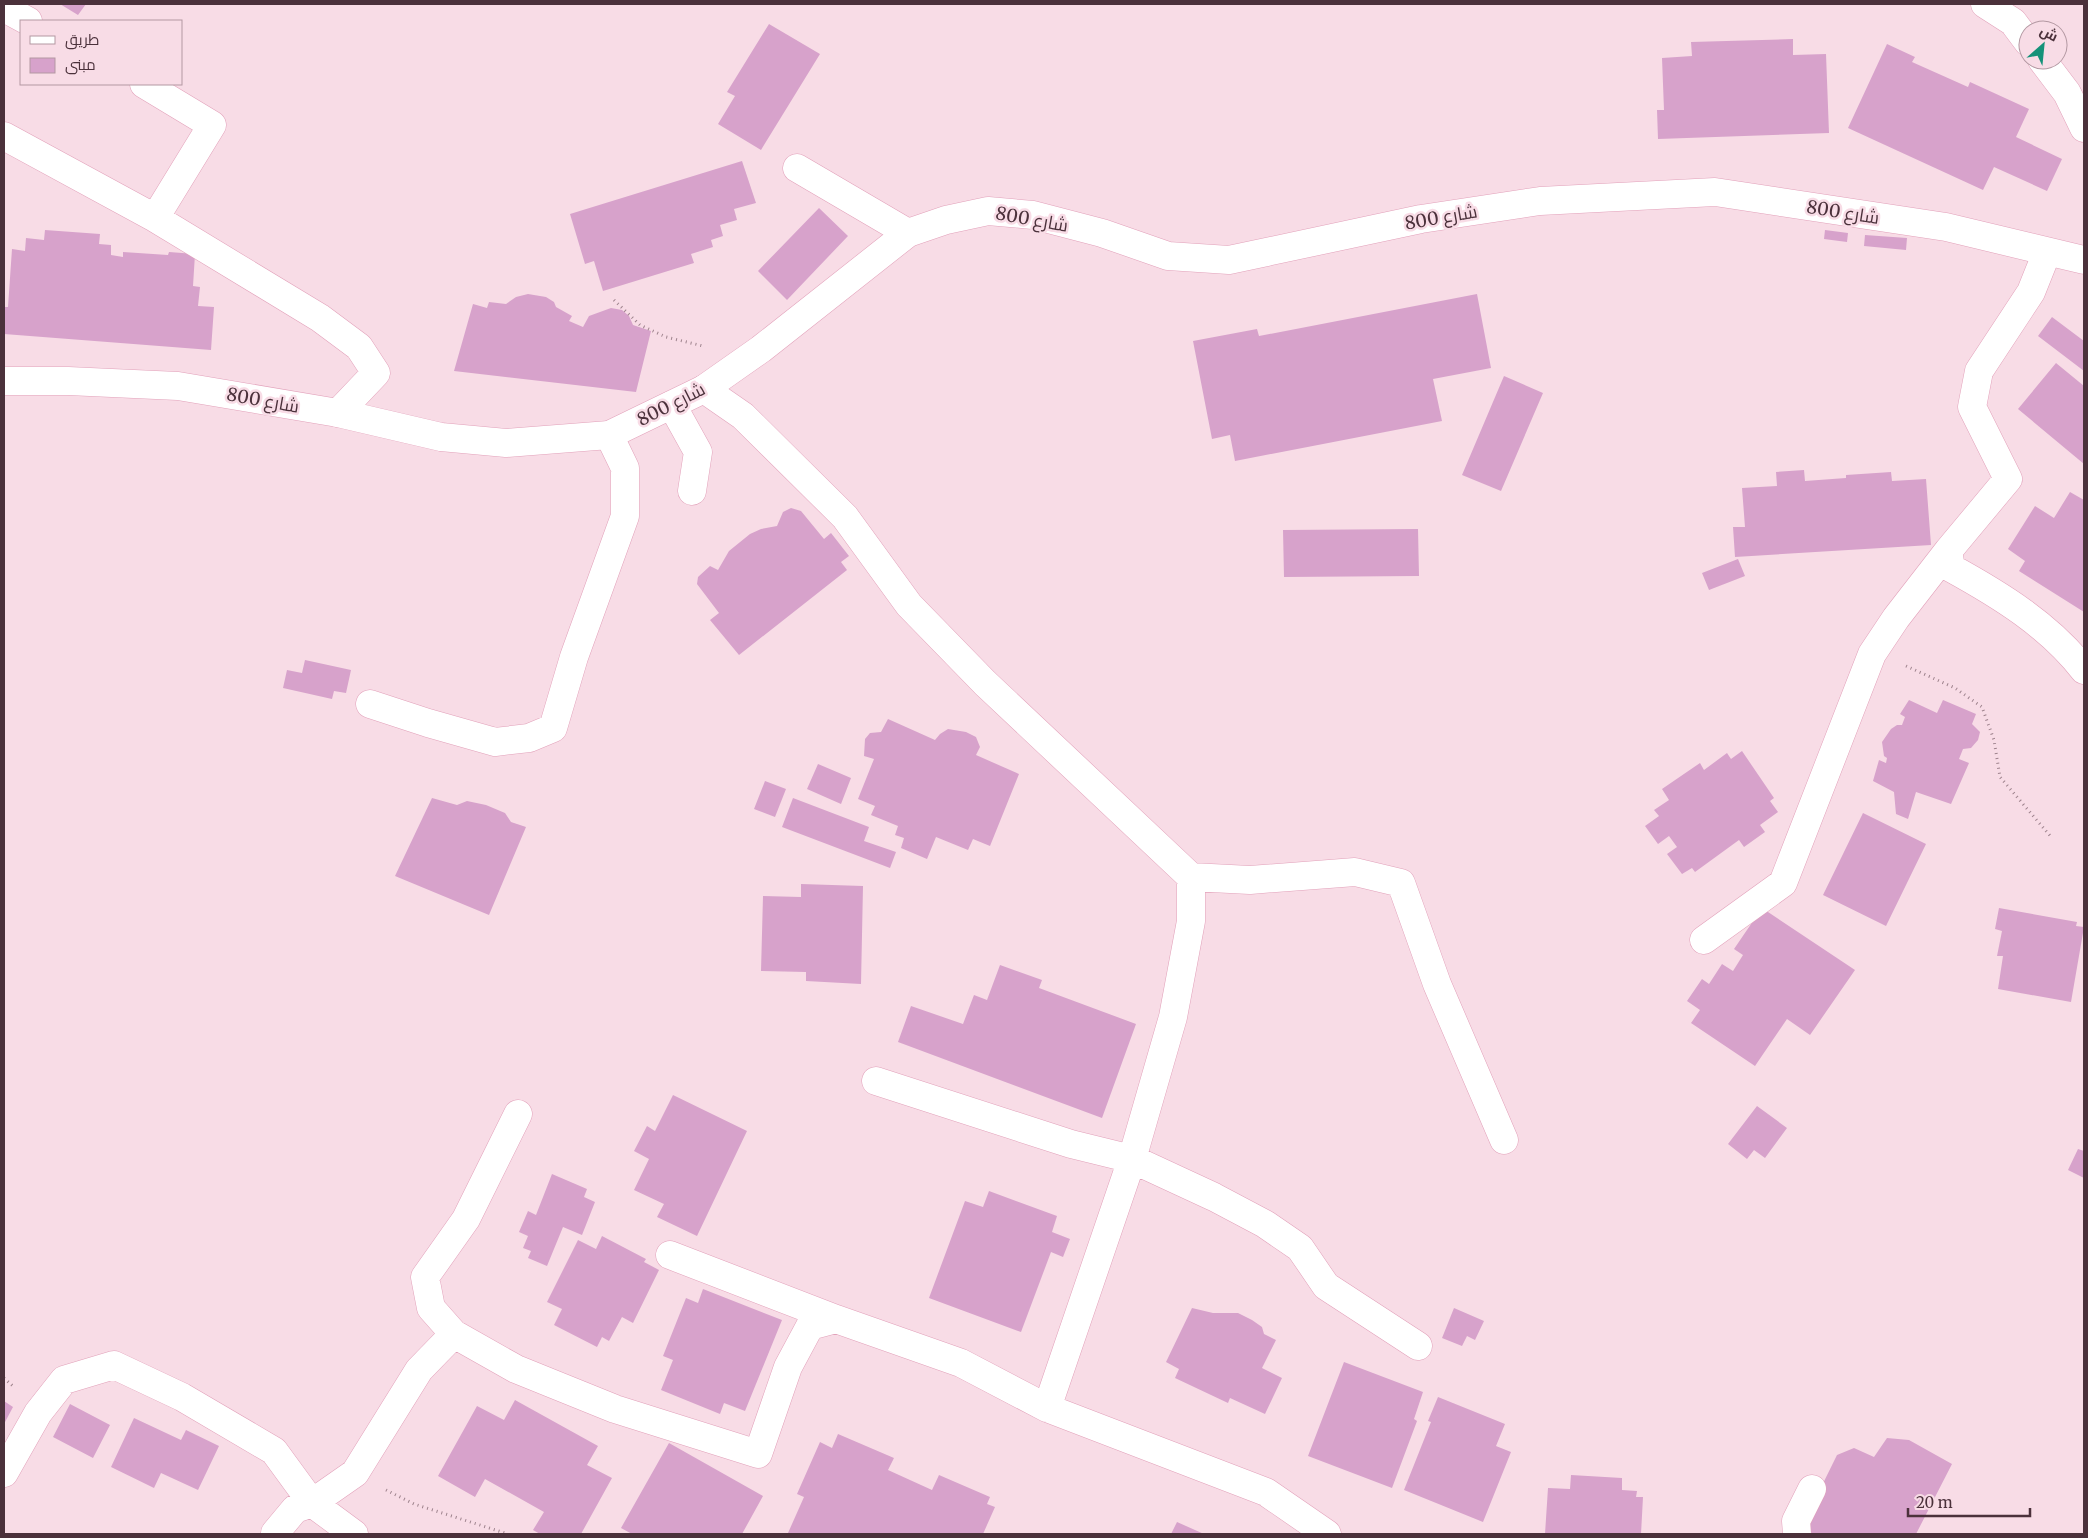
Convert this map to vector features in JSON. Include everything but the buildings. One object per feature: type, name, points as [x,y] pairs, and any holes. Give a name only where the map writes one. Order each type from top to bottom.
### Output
[{"type":"street","points":[[1985,4],[2013,22],[2018,29]]},
{"type":"street","points":[[4,8],[26,20]]},
{"type":"street","points":[[2050,70],[2068,93],[2084,128]]},
{"type":"street","points":[[146,85],[212,125],[155,218]]},
{"type":"street","points":[[4,136],[155,218],[320,318],[359,347],[376,373],[338,413]]},
{"type":"street","points":[[797,168],[908,233]]},
{"type":"street","name":"شارع 800","points":[[4,381],[68,381],[178,386],[338,413],[441,437],[506,443],[609,435],[704,389],[761,349],[908,233],[946,220],[988,211],[1042,218],[1102,233],[1168,256],[1229,260],[1421,219],[1540,201],[1715,192],[1946,227],[2084,260]]},
{"type":"street","points":[[1704,940],[1783,883],[1872,654],[1896,618],[1948,551],[2008,479],[1972,406],[1979,372],[2032,292],[2047,252]]},
{"type":"street","points":[[704,389],[744,416],[844,517],[909,606],[986,683],[1191,877],[1250,880],[1355,872],[1401,883],[1437,984],[1504,1140]]},
{"type":"street","points":[[672,405],[698,452],[692,491]]},
{"type":"street","points":[[370,704],[495,742],[529,738],[553,728],[574,657],[625,516],[625,468],[609,435]]},
{"type":"street","points":[[1948,551],[1951,568],[2040,624],[2084,670]]},
{"type":"street","points":[[1048,1408],[1132,1159],[1173,1017],[1191,920],[1191,877]]},
{"type":"street","points":[[876,1081],[1070,1144],[1132,1159],[1214,1197],[1265,1224],[1300,1248],[1326,1286],[1418,1346]]},
{"type":"street","points":[[518,1114],[466,1219],[425,1277],[431,1308],[454,1334],[516,1369],[615,1409],[758,1454],[788,1367],[810,1326],[836,1319]]},
{"type":"street","points":[[670,1255],[836,1319],[961,1363],[1048,1408],[1266,1492],[1327,1534]]},
{"type":"street","points":[[275,1533],[295,1509],[312,1503],[355,1473],[419,1370],[454,1334]]},
{"type":"street","points":[[4,1473],[38,1413],[64,1380],[114,1365],[182,1397],[274,1451],[312,1503],[354,1534]]},
{"type":"street","points":[[1797,1534],[1796,1521],[1812,1489]]},
{"type":"path","points":[[614,300],[640,325],[666,337],[706,347]]},
{"type":"path","points":[[1872,654],[1908,666],[1955,688],[1982,707],[1994,740],[2000,777],[2052,838]]},
{"type":"path","points":[[355,1473],[414,1504],[508,1534]]}]
